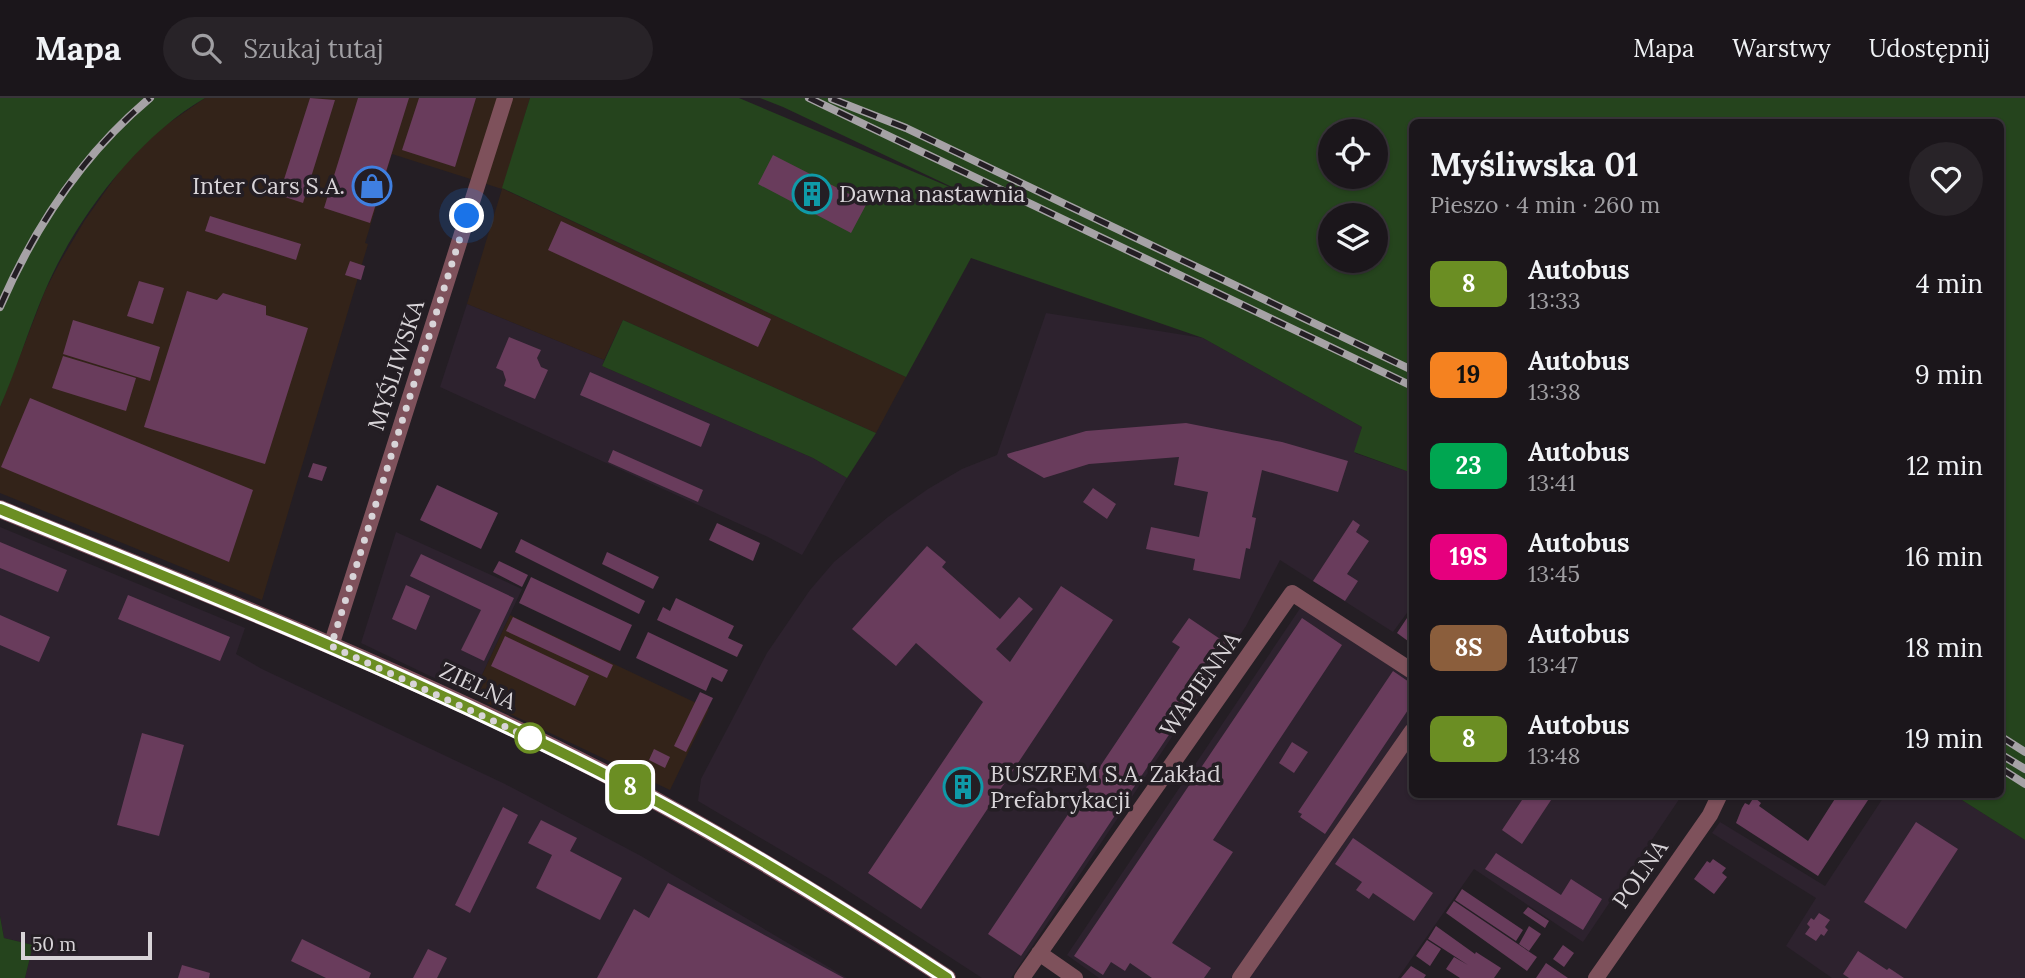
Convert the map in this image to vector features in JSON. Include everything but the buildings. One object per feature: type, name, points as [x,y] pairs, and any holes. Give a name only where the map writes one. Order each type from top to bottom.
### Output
[{"type":"street","name":"MYŚLIWSKA","points":[[331,646],[505,98]]},
{"type":"street","name":"ZIELNA","points":[[0,509],[434,691],[633,789],[858,920],[947,978]]},
{"type":"street","name":"WAPIENNA","points":[[1022,978],[1292,593],[1409,669]]},
{"type":"street","points":[[1240,978],[1409,735]]},
{"type":"street","name":"POLNA","points":[[1596,978],[1710,815],[1718,798]]},
{"type":"street","points":[[1039,953],[1075,978]]},
{"type":"shaded area","points":[[205,98],[530,98],[503,189],[906,377],[876,433],[623,320],[604,360],[467,304],[502,189],[392,154],[365,243],[368,244],[262,600],[0,493],[0,407],[45,291],[60,262],[85,220],[121,169],[156,132]]},
{"type":"shaded area","points":[[467,304],[604,360],[602,366],[813,458],[847,478],[802,555],[440,387]]},
{"type":"shaded area","points":[[1046,313],[1203,338],[1362,427],[1355,453],[1409,472],[1409,610],[1393,632],[1280,560],[1246,626],[1011,978],[982,978],[830,879],[698,801],[701,779],[767,653],[810,590],[834,562],[888,517],[928,489],[962,469],[997,455]]},
{"type":"shaded area","points":[[0,527],[245,628],[236,654],[262,669],[505,784],[641,856],[847,978],[25,978],[33,945],[4,938],[0,916]]},
{"type":"shaded area","points":[[396,532],[522,589],[472,696],[361,643]]},
{"type":"shaded area","points":[[1301,607],[1409,678],[1409,725],[1231,978],[1099,978],[1067,955]]},
{"type":"shaded area","points":[[510,615],[709,709],[670,790],[472,696]]},
{"type":"shaded area","points":[[1409,740],[1409,798],[1680,798],[1583,942],[1474,869],[1398,978],[1244,978]]},
{"type":"shaded area","points":[[1883,798],[1959,798],[2025,840],[2025,978],[1832,978],[1786,946],[1816,898],[1712,833],[1720,822],[1825,886]]},
{"type":"green space","points":[[0,98],[205,98],[155,135],[110,183],[90,210],[72,238],[44,293],[0,407]]},
{"type":"green space","points":[[530,98],[739,98],[971,196],[760,98],[2025,98],[2025,840],[1959,798],[2004,798],[2004,119],[1409,119],[1409,472],[1354,452],[1362,427],[1203,338],[971,258],[906,377],[502,188]]},
{"type":"green space","points":[[623,320],[876,433],[847,478],[813,458],[602,366]]},
{"type":"green space","points":[[0,916],[4,938],[33,945],[25,978],[0,978]]},
{"type":"railway","points":[[0,307],[29,248],[63,194],[103,143],[150,98]]},
{"type":"railway","points":[[809,98],[1409,385]]},
{"type":"railway","points":[[832,99],[906,128],[1409,369]]},
{"type":"railway","points":[[2004,739],[2025,752]]},
{"type":"railway","points":[[2004,756],[2025,769]]},
{"type":"railway","points":[[2004,771],[2025,784]]},
{"type":"bus line","name":"8","points":[[0,509],[257,614],[434,691],[607,775],[669,808],[869,926],[947,978]]},
{"type":"place","name":"Inter Cars S.A.","points":[[372,186]]},
{"type":"place","name":"Dawna nastawnia","points":[[812,194]]},
{"type":"place","name":"BUSZREM S.A. Zakład Prefabrykacji","points":[[963,787]]},
{"type":"route","points":[[467,216],[331,646],[434,691],[530,738]]}]
